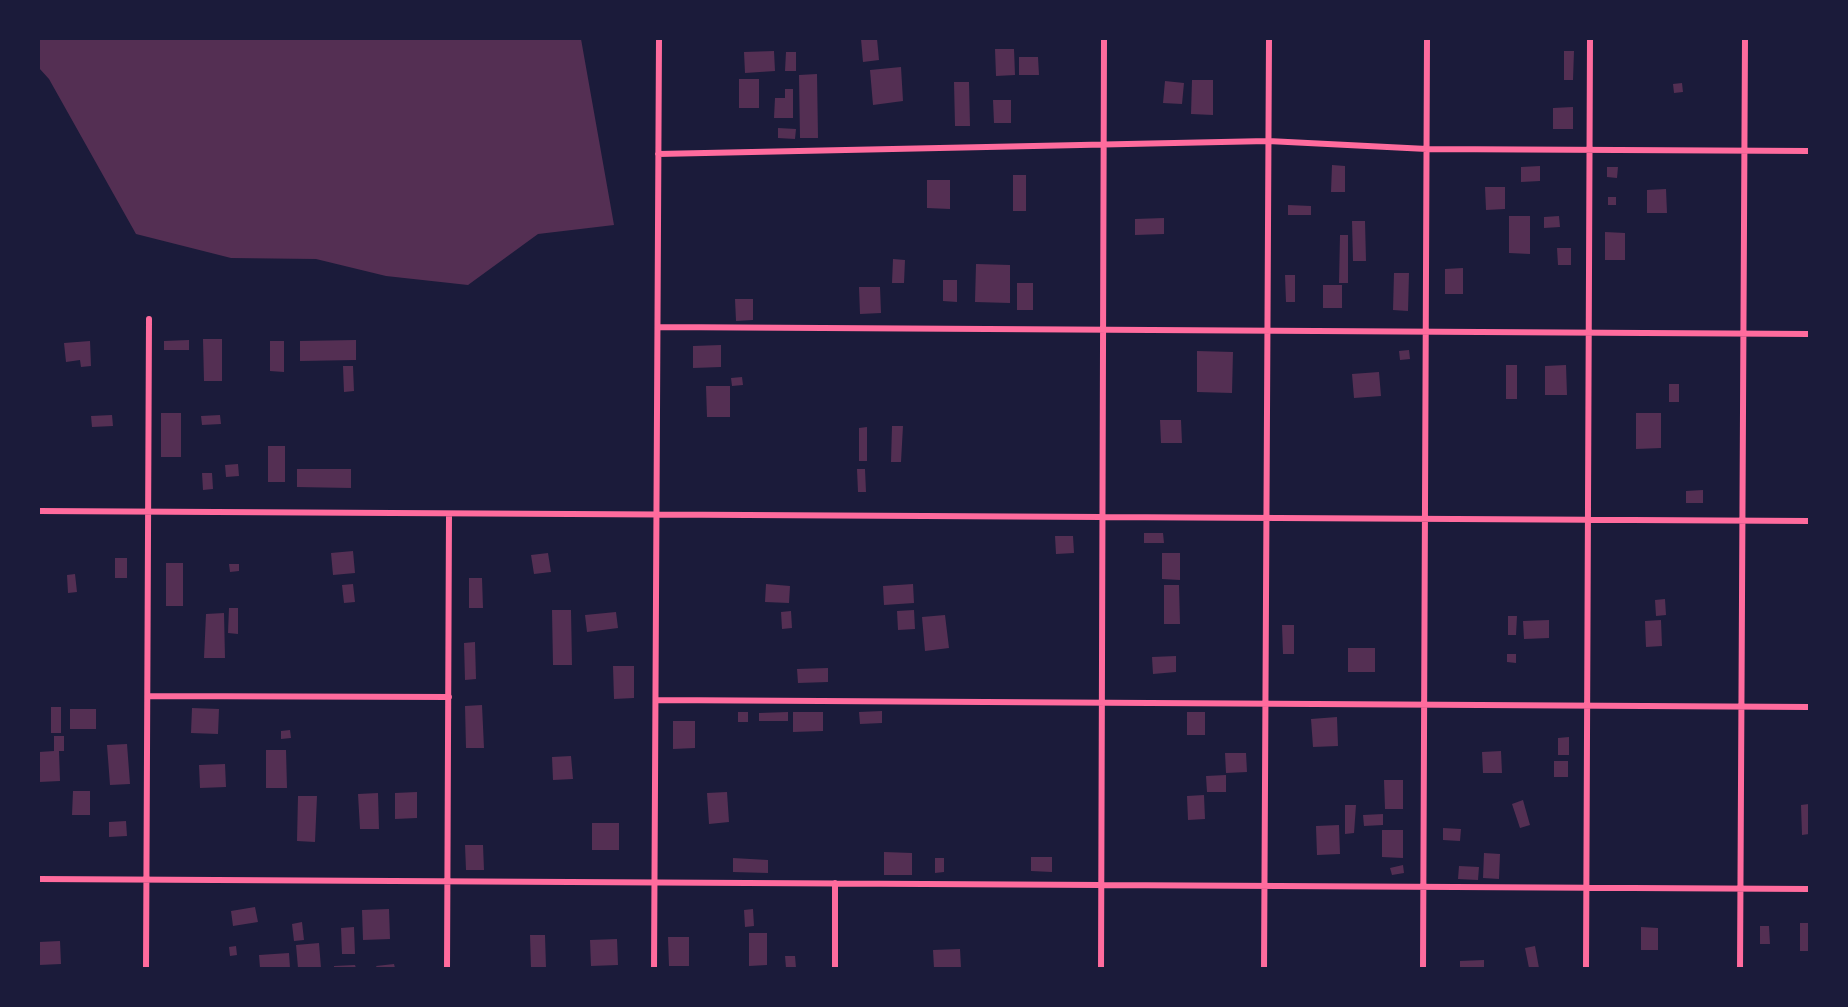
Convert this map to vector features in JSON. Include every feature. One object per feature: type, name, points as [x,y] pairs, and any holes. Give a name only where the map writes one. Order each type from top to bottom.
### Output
[{"type":"street","points":[[654,968],[659,39]]},
{"type":"street","points":[[1101,968],[1104,39]]},
{"type":"street","points":[[1264,968],[1269,39]]},
{"type":"street","points":[[1423,968],[1427,39]]},
{"type":"street","points":[[1586,968],[1590,39]]},
{"type":"street","points":[[1740,968],[1745,39]]},
{"type":"street","points":[[658,154],[1268,141],[1427,149],[1809,151]]},
{"type":"street","points":[[146,968],[149,319]]},
{"type":"street","points":[[658,327],[1809,334]]},
{"type":"street","points":[[39,511],[1809,521]]},
{"type":"street","points":[[447,968],[449,514]]},
{"type":"street","points":[[148,696],[448,697]]},
{"type":"street","points":[[656,700],[1809,707]]},
{"type":"street","points":[[39,879],[1809,889]]},
{"type":"street","points":[[835,883],[835,968]]},
{"type":"building","points":[[39,39],[581,39],[614,225],[538,234],[468,285],[386,276],[316,259],[231,258],[136,234],[49,79],[39,68]]},
{"type":"building","points":[[861,39],[877,39],[879,60],[863,62]]},
{"type":"building","points":[[995,49],[1014,49],[1015,75],[996,76]]},
{"type":"building","points":[[774,51],[775,71],[745,73],[744,52]]},
{"type":"building","points":[[1564,51],[1574,51],[1573,80],[1564,80]]},
{"type":"building","points":[[786,52],[796,52],[796,71],[785,71]]},
{"type":"building","points":[[1019,57],[1038,57],[1039,75],[1019,75]]},
{"type":"building","points":[[901,67],[903,101],[873,105],[870,70]]},
{"type":"building","points":[[817,74],[818,138],[800,138],[799,75]]},
{"type":"building","points":[[739,79],[759,79],[759,108],[739,108]]},
{"type":"building","points":[[1192,80],[1213,80],[1213,115],[1191,114]]},
{"type":"building","points":[[1165,81],[1184,83],[1182,104],[1163,103]]},
{"type":"building","points":[[954,82],[969,82],[970,126],[955,126]]},
{"type":"building","points":[[1682,83],[1683,92],[1674,93],[1673,84]]},
{"type":"building","points":[[785,89],[793,89],[793,118],[774,118],[775,98],[785,98]]},
{"type":"building","points":[[993,100],[1011,100],[1011,123],[994,123]]},
{"type":"building","points":[[1573,107],[1573,129],[1553,129],[1553,108]]},
{"type":"building","points":[[778,128],[796,129],[795,139],[778,138]]},
{"type":"building","points":[[1332,165],[1345,166],[1345,192],[1331,192]]},
{"type":"building","points":[[1540,166],[1540,181],[1521,182],[1521,167]]},
{"type":"building","points":[[1607,167],[1618,167],[1617,178],[1607,177]]},
{"type":"building","points":[[1013,175],[1026,175],[1026,211],[1013,211]]},
{"type":"building","points":[[927,180],[950,180],[950,209],[927,208]]},
{"type":"building","points":[[1485,187],[1505,187],[1505,209],[1486,210]]},
{"type":"building","points":[[1666,189],[1667,213],[1647,213],[1647,190]]},
{"type":"building","points":[[1608,197],[1616,197],[1616,205],[1608,205]]},
{"type":"building","points":[[1288,205],[1311,206],[1311,215],[1288,215]]},
{"type":"building","points":[[1509,216],[1530,216],[1530,254],[1509,253]]},
{"type":"building","points":[[1559,216],[1560,227],[1544,228],[1544,217]]},
{"type":"building","points":[[1164,218],[1164,234],[1135,235],[1135,219]]},
{"type":"building","points":[[1352,221],[1365,221],[1366,261],[1353,261]]},
{"type":"building","points":[[1605,232],[1625,233],[1625,260],[1605,260]]},
{"type":"building","points":[[1340,235],[1348,235],[1348,283],[1339,283]]},
{"type":"building","points":[[1557,248],[1571,248],[1571,265],[1558,265]]},
{"type":"building","points":[[893,259],[905,260],[904,283],[892,283]]},
{"type":"building","points":[[976,264],[1010,265],[1010,303],[975,302]]},
{"type":"building","points":[[1463,268],[1463,294],[1445,294],[1445,269]]},
{"type":"building","points":[[1394,273],[1409,273],[1408,311],[1393,310]]},
{"type":"building","points":[[1285,275],[1295,275],[1295,302],[1286,302]]},
{"type":"building","points":[[943,280],[957,280],[957,302],[943,301]]},
{"type":"building","points":[[1017,283],[1033,283],[1033,310],[1017,310]]},
{"type":"building","points":[[1323,285],[1342,285],[1342,308],[1323,308]]},
{"type":"building","points":[[859,287],[880,287],[881,313],[860,314]]},
{"type":"building","points":[[735,299],[753,299],[753,320],[736,321]]},
{"type":"building","points":[[203,339],[222,339],[222,381],[204,381]]},
{"type":"building","points":[[189,340],[189,350],[164,350],[164,341]]},
{"type":"building","points":[[356,340],[356,360],[300,361],[300,341]]},
{"type":"building","points":[[90,341],[91,366],[81,367],[80,360],[66,362],[64,343]]},
{"type":"building","points":[[270,341],[284,341],[284,372],[270,371]]},
{"type":"building","points":[[721,345],[721,367],[693,368],[693,346]]},
{"type":"building","points":[[1409,350],[1410,359],[1400,360],[1399,351]]},
{"type":"building","points":[[1197,351],[1233,352],[1232,393],[1197,392]]},
{"type":"building","points":[[1506,365],[1517,365],[1517,399],[1506,399]]},
{"type":"building","points":[[1566,365],[1567,395],[1545,395],[1545,366]]},
{"type":"building","points":[[343,366],[353,366],[354,391],[344,392]]},
{"type":"building","points":[[1379,372],[1381,396],[1354,398],[1352,374]]},
{"type":"building","points":[[742,377],[743,385],[732,386],[731,378]]},
{"type":"building","points":[[1669,384],[1679,384],[1679,402],[1669,402]]},
{"type":"building","points":[[706,386],[730,386],[730,417],[707,417]]},
{"type":"building","points":[[161,413],[181,413],[181,457],[161,457]]},
{"type":"building","points":[[1636,413],[1661,413],[1661,448],[1636,449]]},
{"type":"building","points":[[112,415],[113,426],[92,427],[91,416]]},
{"type":"building","points":[[220,415],[221,424],[202,425],[201,416]]},
{"type":"building","points":[[1160,420],[1181,420],[1182,443],[1161,443]]},
{"type":"building","points":[[892,426],[903,426],[901,462],[891,462]]},
{"type":"building","points":[[867,427],[867,461],[859,461],[859,428]]},
{"type":"building","points":[[268,446],[285,446],[285,482],[268,482]]},
{"type":"building","points":[[238,464],[239,476],[226,477],[225,465]]},
{"type":"building","points":[[297,469],[351,469],[351,488],[297,487]]},
{"type":"building","points":[[857,469],[865,469],[866,492],[858,492]]},
{"type":"building","points":[[202,473],[212,473],[213,489],[203,490]]},
{"type":"building","points":[[1703,490],[1703,503],[1686,503],[1686,491]]},
{"type":"building","points":[[1144,533],[1163,533],[1164,543],[1144,543]]},
{"type":"building","points":[[1055,536],[1073,536],[1074,553],[1056,554]]},
{"type":"building","points":[[353,551],[355,573],[333,575],[331,553]]},
{"type":"building","points":[[548,553],[551,572],[534,574],[531,555]]},
{"type":"building","points":[[1162,553],[1180,553],[1180,580],[1162,579]]},
{"type":"building","points":[[115,558],[127,558],[127,578],[115,578]]},
{"type":"building","points":[[166,563],[183,563],[183,606],[166,606]]},
{"type":"building","points":[[229,564],[239,564],[239,571],[230,572]]},
{"type":"building","points":[[75,574],[77,592],[68,593],[67,575]]},
{"type":"building","points":[[469,578],[482,578],[483,608],[469,608]]},
{"type":"building","points":[[353,584],[355,602],[344,603],[342,585]]},
{"type":"building","points":[[766,584],[790,586],[789,603],[765,602]]},
{"type":"building","points":[[913,584],[914,603],[884,605],[883,586]]},
{"type":"building","points":[[1164,585],[1179,585],[1180,624],[1164,624]]},
{"type":"building","points":[[1665,599],[1666,615],[1656,616],[1655,600]]},
{"type":"building","points":[[229,608],[238,608],[238,634],[228,633]]},
{"type":"building","points":[[552,610],[571,610],[572,665],[553,665]]},
{"type":"building","points":[[914,610],[915,629],[898,630],[897,611]]},
{"type":"building","points":[[791,611],[792,628],[782,629],[781,612]]},
{"type":"building","points":[[616,612],[618,628],[587,632],[585,615]]},
{"type":"building","points":[[224,613],[225,658],[204,658],[206,614]]},
{"type":"building","points":[[945,615],[949,648],[925,651],[922,617]]},
{"type":"building","points":[[1508,616],[1517,616],[1516,635],[1508,635]]},
{"type":"building","points":[[1549,620],[1549,638],[1524,639],[1523,621]]},
{"type":"building","points":[[1661,620],[1662,646],[1646,647],[1645,621]]},
{"type":"building","points":[[1282,625],[1294,625],[1294,654],[1283,654]]},
{"type":"building","points":[[475,642],[476,679],[465,680],[464,643]]},
{"type":"building","points":[[1348,648],[1375,648],[1375,672],[1348,672]]},
{"type":"building","points":[[1507,654],[1516,654],[1516,663],[1507,662]]},
{"type":"building","points":[[1176,656],[1176,672],[1153,674],[1152,657]]},
{"type":"building","points":[[613,666],[634,666],[634,698],[614,699]]},
{"type":"building","points":[[828,668],[828,682],[798,683],[797,669]]},
{"type":"building","points":[[482,705],[484,748],[466,748],[465,706]]},
{"type":"building","points":[[51,707],[61,707],[61,733],[51,733]]},
{"type":"building","points":[[192,708],[219,709],[218,734],[191,733]]},
{"type":"building","points":[[70,709],[96,709],[96,729],[70,729]]},
{"type":"building","points":[[882,711],[882,723],[860,724],[859,712]]},
{"type":"building","points":[[738,712],[748,712],[748,722],[738,722]]},
{"type":"building","points":[[788,712],[788,721],[759,721],[759,713]]},
{"type":"building","points":[[793,712],[823,712],[823,731],[793,732]]},
{"type":"building","points":[[1187,712],[1205,712],[1205,735],[1187,735]]},
{"type":"building","points":[[1337,717],[1338,746],[1313,747],[1311,719]]},
{"type":"building","points":[[673,721],[695,721],[695,748],[673,749]]},
{"type":"building","points":[[290,730],[291,738],[281,739],[281,731]]},
{"type":"building","points":[[54,736],[64,736],[64,751],[59,751],[60,781],[39,782],[39,752],[54,751]]},
{"type":"building","points":[[1569,737],[1569,755],[1558,755],[1558,738]]},
{"type":"building","points":[[127,744],[130,784],[110,785],[107,745]]},
{"type":"building","points":[[266,750],[286,750],[287,788],[266,788]]},
{"type":"building","points":[[1501,751],[1502,773],[1483,773],[1482,752]]},
{"type":"building","points":[[1225,753],[1246,753],[1247,772],[1226,773]]},
{"type":"building","points":[[571,756],[573,779],[553,780],[552,757]]},
{"type":"building","points":[[1554,761],[1568,761],[1568,777],[1554,777]]},
{"type":"building","points":[[225,764],[226,787],[200,788],[199,765]]},
{"type":"building","points":[[1226,775],[1226,792],[1207,792],[1206,776]]},
{"type":"building","points":[[1384,780],[1403,780],[1403,809],[1385,809]]},
{"type":"building","points":[[73,791],[90,791],[90,815],[72,815]]},
{"type":"building","points":[[417,792],[417,818],[395,819],[395,793]]},
{"type":"building","points":[[727,792],[729,822],[709,824],[707,793]]},
{"type":"building","points":[[378,793],[379,829],[360,829],[358,794]]},
{"type":"building","points":[[1204,795],[1205,819],[1188,820],[1187,796]]},
{"type":"building","points":[[298,796],[317,796],[315,842],[297,841]]},
{"type":"building","points":[[1523,800],[1530,825],[1520,828],[1512,804]]},
{"type":"building","points":[[1809,804],[1809,834],[1802,835],[1801,805]]},
{"type":"building","points":[[1345,805],[1356,805],[1354,833],[1345,834]]},
{"type":"building","points":[[1383,814],[1383,825],[1364,826],[1363,815]]},
{"type":"building","points":[[126,821],[127,836],[109,837],[109,822]]},
{"type":"building","points":[[592,823],[619,823],[619,850],[592,850]]},
{"type":"building","points":[[1339,825],[1340,854],[1317,855],[1316,826]]},
{"type":"building","points":[[1443,828],[1461,829],[1460,841],[1443,840]]},
{"type":"building","points":[[1382,830],[1403,830],[1403,858],[1382,857]]},
{"type":"building","points":[[465,845],[483,845],[484,870],[466,870]]},
{"type":"building","points":[[884,852],[912,853],[912,875],[884,875]]},
{"type":"building","points":[[1484,853],[1500,854],[1499,879],[1483,878]]},
{"type":"building","points":[[1031,857],[1052,857],[1052,872],[1031,871]]},
{"type":"building","points":[[733,858],[768,860],[768,873],[733,872]]},
{"type":"building","points":[[935,858],[944,858],[944,872],[935,873]]},
{"type":"building","points":[[1403,865],[1404,873],[1392,875],[1390,868]]},
{"type":"building","points":[[1459,866],[1479,867],[1478,880],[1458,879]]},
{"type":"building","points":[[255,907],[258,922],[233,926],[231,911]]},
{"type":"building","points":[[389,909],[390,939],[363,940],[362,910]]},
{"type":"building","points":[[753,909],[754,926],[745,927],[744,910]]},
{"type":"building","points":[[302,922],[304,940],[294,941],[292,924]]},
{"type":"building","points":[[1800,923],[1809,923],[1809,951],[1800,951]]},
{"type":"building","points":[[1760,926],[1769,926],[1770,944],[1760,944]]},
{"type":"building","points":[[354,927],[355,954],[342,954],[341,928]]},
{"type":"building","points":[[1641,927],[1658,928],[1658,950],[1641,950]]},
{"type":"building","points":[[749,933],[767,933],[767,965],[749,966]]},
{"type":"building","points":[[530,935],[545,935],[546,968],[531,968]]},
{"type":"building","points":[[668,937],[689,937],[689,966],[669,966]]},
{"type":"building","points":[[617,939],[618,965],[591,966],[590,940]]},
{"type":"building","points":[[60,941],[61,964],[39,965],[39,942]]},
{"type":"building","points":[[319,943],[321,968],[298,968],[296,945]]},
{"type":"building","points":[[236,946],[237,955],[230,956],[229,947]]},
{"type":"building","points":[[1535,946],[1539,968],[1529,968],[1525,948]]},
{"type":"building","points":[[960,949],[961,968],[934,968],[933,950]]},
{"type":"building","points":[[289,953],[290,968],[260,968],[259,955]]},
{"type":"building","points":[[785,956],[795,956],[796,968],[786,968]]},
{"type":"building","points":[[1484,960],[1484,968],[1460,968],[1460,961]]},
{"type":"building","points":[[394,964],[395,968],[377,968],[376,966]]},
{"type":"building","points":[[355,965],[356,968],[334,968],[334,966]]}]
